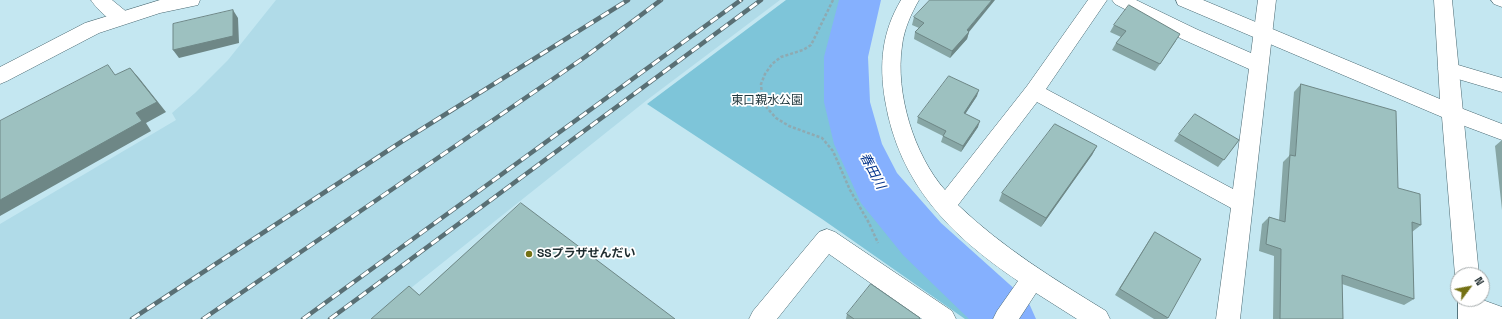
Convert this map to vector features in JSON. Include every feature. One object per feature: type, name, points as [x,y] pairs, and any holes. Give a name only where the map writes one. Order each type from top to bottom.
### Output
[{"type":"street","points":[[100,0],[121,18]]},
{"type":"street","points":[[0,76],[92,28],[121,18],[191,0]]},
{"type":"street","points":[[910,0],[901,14],[892,42],[892,83],[900,128],[915,165],[945,206],[970,233],[1033,278],[1098,319]]},
{"type":"street","points":[[945,206],[1034,91],[1098,0]]},
{"type":"street","points":[[1122,0],[1189,34],[1259,64]]},
{"type":"street","points":[[1185,0],[1453,113],[1502,132]]},
{"type":"street","points":[[1228,319],[1266,4],[1248,0]]},
{"type":"street","points":[[1443,0],[1466,267]]},
{"type":"street","points":[[1448,70],[1502,85]]},
{"type":"street","points":[[1034,91],[1242,204]]},
{"type":"street","points":[[762,319],[827,239],[943,319]]},
{"type":"street","points":[[1005,319],[1033,278]]},
{"type":"street","points":[[1470,308],[1502,318]]},
{"type":"path","points":[[833,0],[812,45],[803,50],[781,57],[772,64],[765,74],[761,84],[762,96],[767,108],[776,118],[789,126],[822,138],[833,151],[850,190],[869,223],[881,249]]},
{"type":"shaded area","points":[[276,0],[780,0],[647,100],[372,319],[0,319],[0,224],[176,120],[172,113],[195,93],[228,60]]},
{"type":"green space","name":"東口親水公園","points":[[786,0],[839,0],[845,4],[834,71],[836,107],[848,153],[868,194],[902,241],[941,279],[986,314],[983,319],[965,319],[822,219],[647,104]]},
{"type":"building","points":[[930,0],[992,0],[967,30],[969,32],[952,51],[915,32],[924,23],[914,17]]},
{"type":"building","points":[[1129,5],[1180,34],[1160,64],[1116,43],[1126,31],[1114,25]]},
{"type":"building","points":[[233,10],[233,36],[173,50],[173,24]]},
{"type":"building","points":[[108,65],[115,75],[130,68],[157,102],[136,113],[142,121],[0,200],[0,121]]},
{"type":"building","points":[[949,76],[979,90],[964,113],[980,121],[963,146],[943,136],[946,131],[918,117]]},
{"type":"building","points":[[1301,84],[1396,111],[1398,188],[1420,194],[1421,225],[1412,222],[1414,299],[1342,275],[1343,319],[1280,319],[1281,249],[1266,244],[1269,217],[1285,222],[1290,155],[1295,156]]},
{"type":"building","points":[[1195,114],[1239,140],[1224,160],[1179,134]]},
{"type":"building","points":[[1055,124],[1097,146],[1046,218],[1002,193]]},
{"type":"building","name":"SSプラザせんだい","points":[[521,203],[675,319],[371,319],[409,286],[419,295]]},
{"type":"building","points":[[1155,232],[1201,259],[1168,318],[1120,289]]},
{"type":"building","points":[[871,284],[920,318],[854,319],[847,314]]},
{"type":"waterway","name":"春田川","points":[[860,0],[846,57],[847,102],[858,144],[879,188],[922,239],[1008,319]]},
{"type":"railway","points":[[132,319],[401,142],[628,0]]},
{"type":"railway","points":[[203,319],[585,57],[661,0]]},
{"type":"railway","points":[[303,319],[741,0]]},
{"type":"railway","points":[[330,319],[761,0]]},
{"type":"place","name":"SSプラザせんだい","points":[[529,254]]}]
